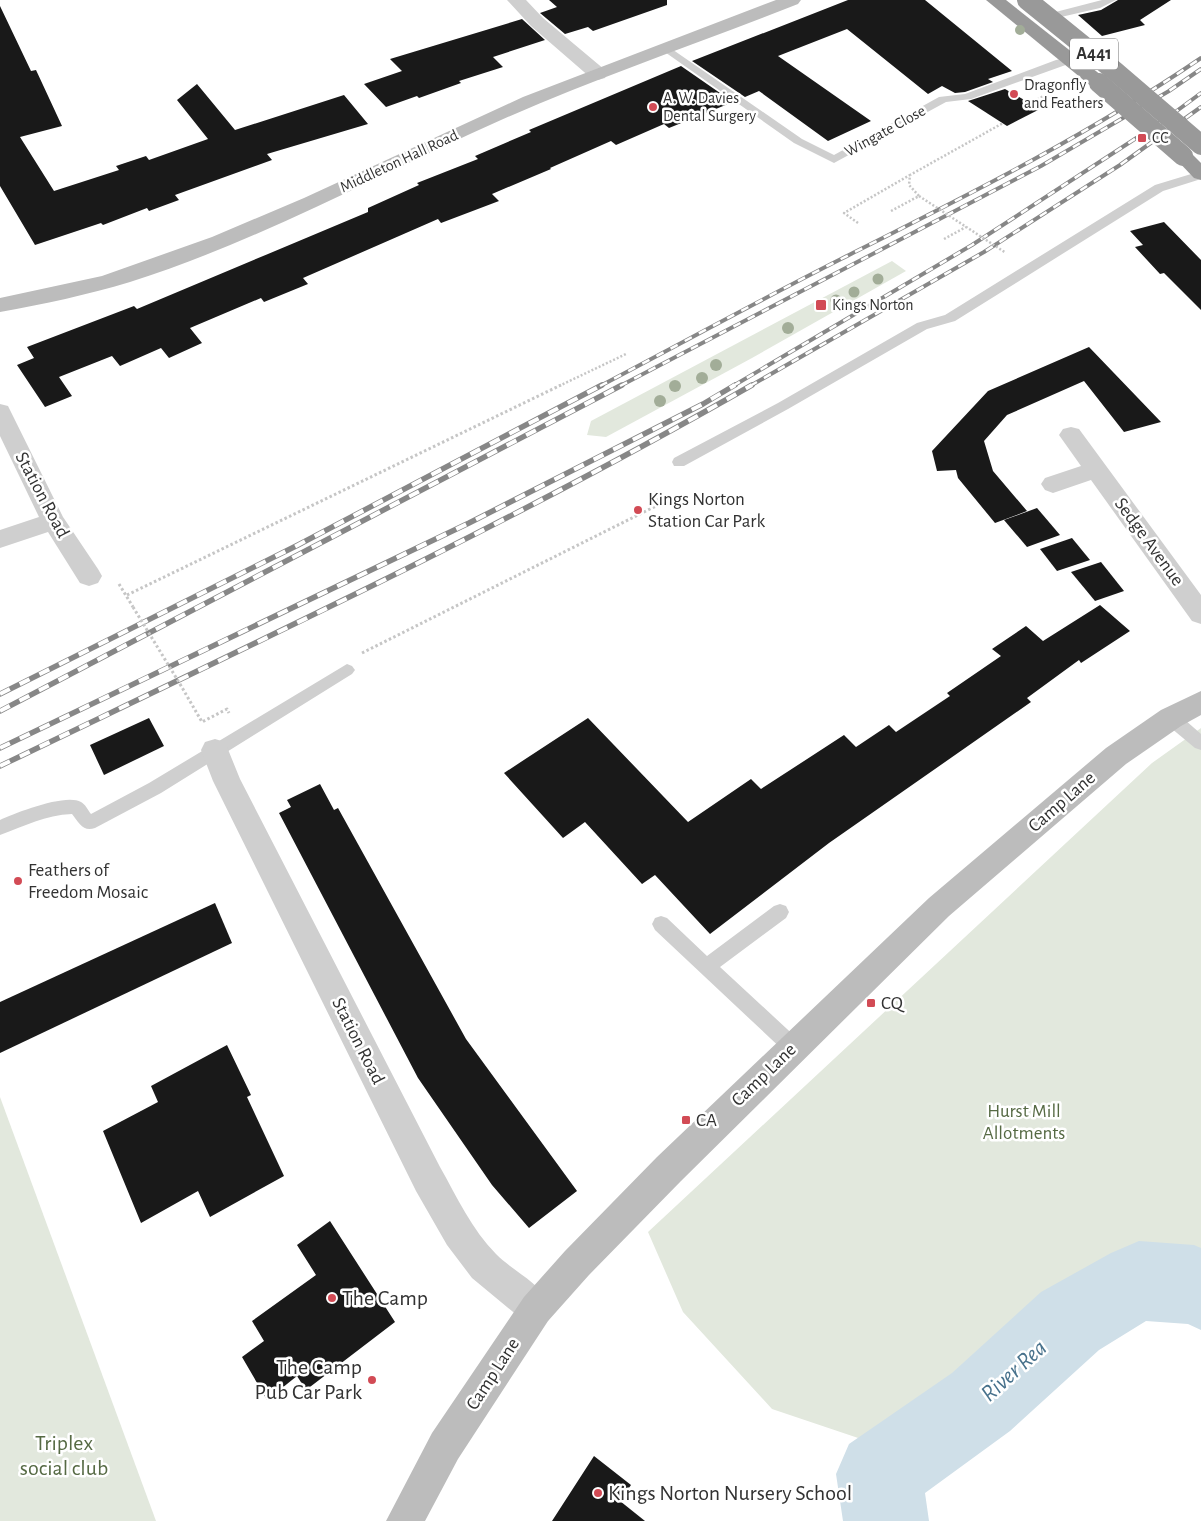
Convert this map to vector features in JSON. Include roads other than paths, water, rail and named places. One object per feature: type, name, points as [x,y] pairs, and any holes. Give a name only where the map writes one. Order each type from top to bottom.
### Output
[{"type":"highway","name":"A441","points":[[995,0],[1099,83],[1195,152]]},
{"type":"highway","name":"A441","points":[[1027,0],[1160,110],[1158,118],[1195,152],[1201,174]]},
{"type":"main road","name":"Middleton Hall Road","points":[[0,305],[43,297],[125,276],[261,225],[496,116],[598,74],[792,0]]},
{"type":"main road","name":"Camp Lane","points":[[405,1521],[445,1446],[536,1309],[577,1263],[668,1169],[939,907],[1116,756],[1171,718],[1201,702]]},
{"type":"street","points":[[516,0],[537,22],[598,74]]},
{"type":"street","name":"Station Road","points":[[0,412],[53,521],[89,576]]},
{"type":"street","name":"Sedge Avenue","points":[[1072,435],[1201,614]]},
{"type":"street","points":[[1053,484],[1096,470]]},
{"type":"street","points":[[0,539],[53,521]]},
{"type":"street","name":"Station Road","points":[[215,750],[227,781],[428,1179],[459,1233],[484,1266],[536,1309]]},
{"type":"lane","points":[[1048,18],[1096,6],[1111,0]]},
{"type":"lane","name":"Wingate Close","points":[[666,48],[798,141],[834,160],[943,99],[967,97],[1070,60]]},
{"type":"lane","points":[[679,462],[815,388],[922,326],[950,318],[1159,188],[1201,174]]},
{"type":"lane","points":[[0,828],[30,814],[57,807],[76,807],[89,823],[155,788],[347,670]]},
{"type":"lane","points":[[1171,718],[1201,743]]},
{"type":"lane","points":[[706,967],[780,912]]},
{"type":"lane","points":[[661,924],[793,1047]]},
{"type":"waterway","name":"River Rea","points":[[886,1521],[879,1474],[981,1402],[1070,1321],[1139,1281],[1194,1285],[1201,1290]]},
{"type":"railway","points":[[600,386],[1069,140],[1201,58]]},
{"type":"railway","points":[[620,386],[1041,166],[1169,91],[1201,69]]},
{"type":"railway","points":[[1159,124],[1201,93]]},
{"type":"railway","points":[[750,386],[984,252],[1120,165],[1201,107]]},
{"type":"railway","points":[[733,386],[972,245],[1164,120]]},
{"type":"railway","points":[[0,694],[298,545],[602,385]]},
{"type":"railway","points":[[0,711],[622,385]]},
{"type":"railway","points":[[0,748],[469,523],[703,404],[735,385]]},
{"type":"railway","points":[[0,766],[285,629],[474,535],[660,437],[752,385]]},
{"type":"place","name":"Dragonfly and Feathers","points":[[1014,94]]},
{"type":"place","name":"A. W. Davies Dental Surgery","points":[[653,107]]},
{"type":"place","name":"CC","points":[[1142,138]]},
{"type":"place","name":"Kings Norton","points":[[821,305]]},
{"type":"place","name":"Kings Norton Station Car Park","points":[[638,510]]},
{"type":"place","name":"Feathers of Freedom Mosaic","points":[[18,881]]},
{"type":"place","name":"CQ","points":[[871,1003]]},
{"type":"place","name":"CA","points":[[686,1120]]},
{"type":"place","name":"The Camp","points":[[332,1298]]},
{"type":"place","name":"The Camp Pub Car Park","points":[[372,1380]]},
{"type":"place","name":"Kings Norton Nursery School","points":[[598,1493]]},
{"type":"park label","name":"Hurst Mill Allotments","points":[[1024,1122]]},
{"type":"park label","name":"Triplex social club","points":[[64,1456]]}]
